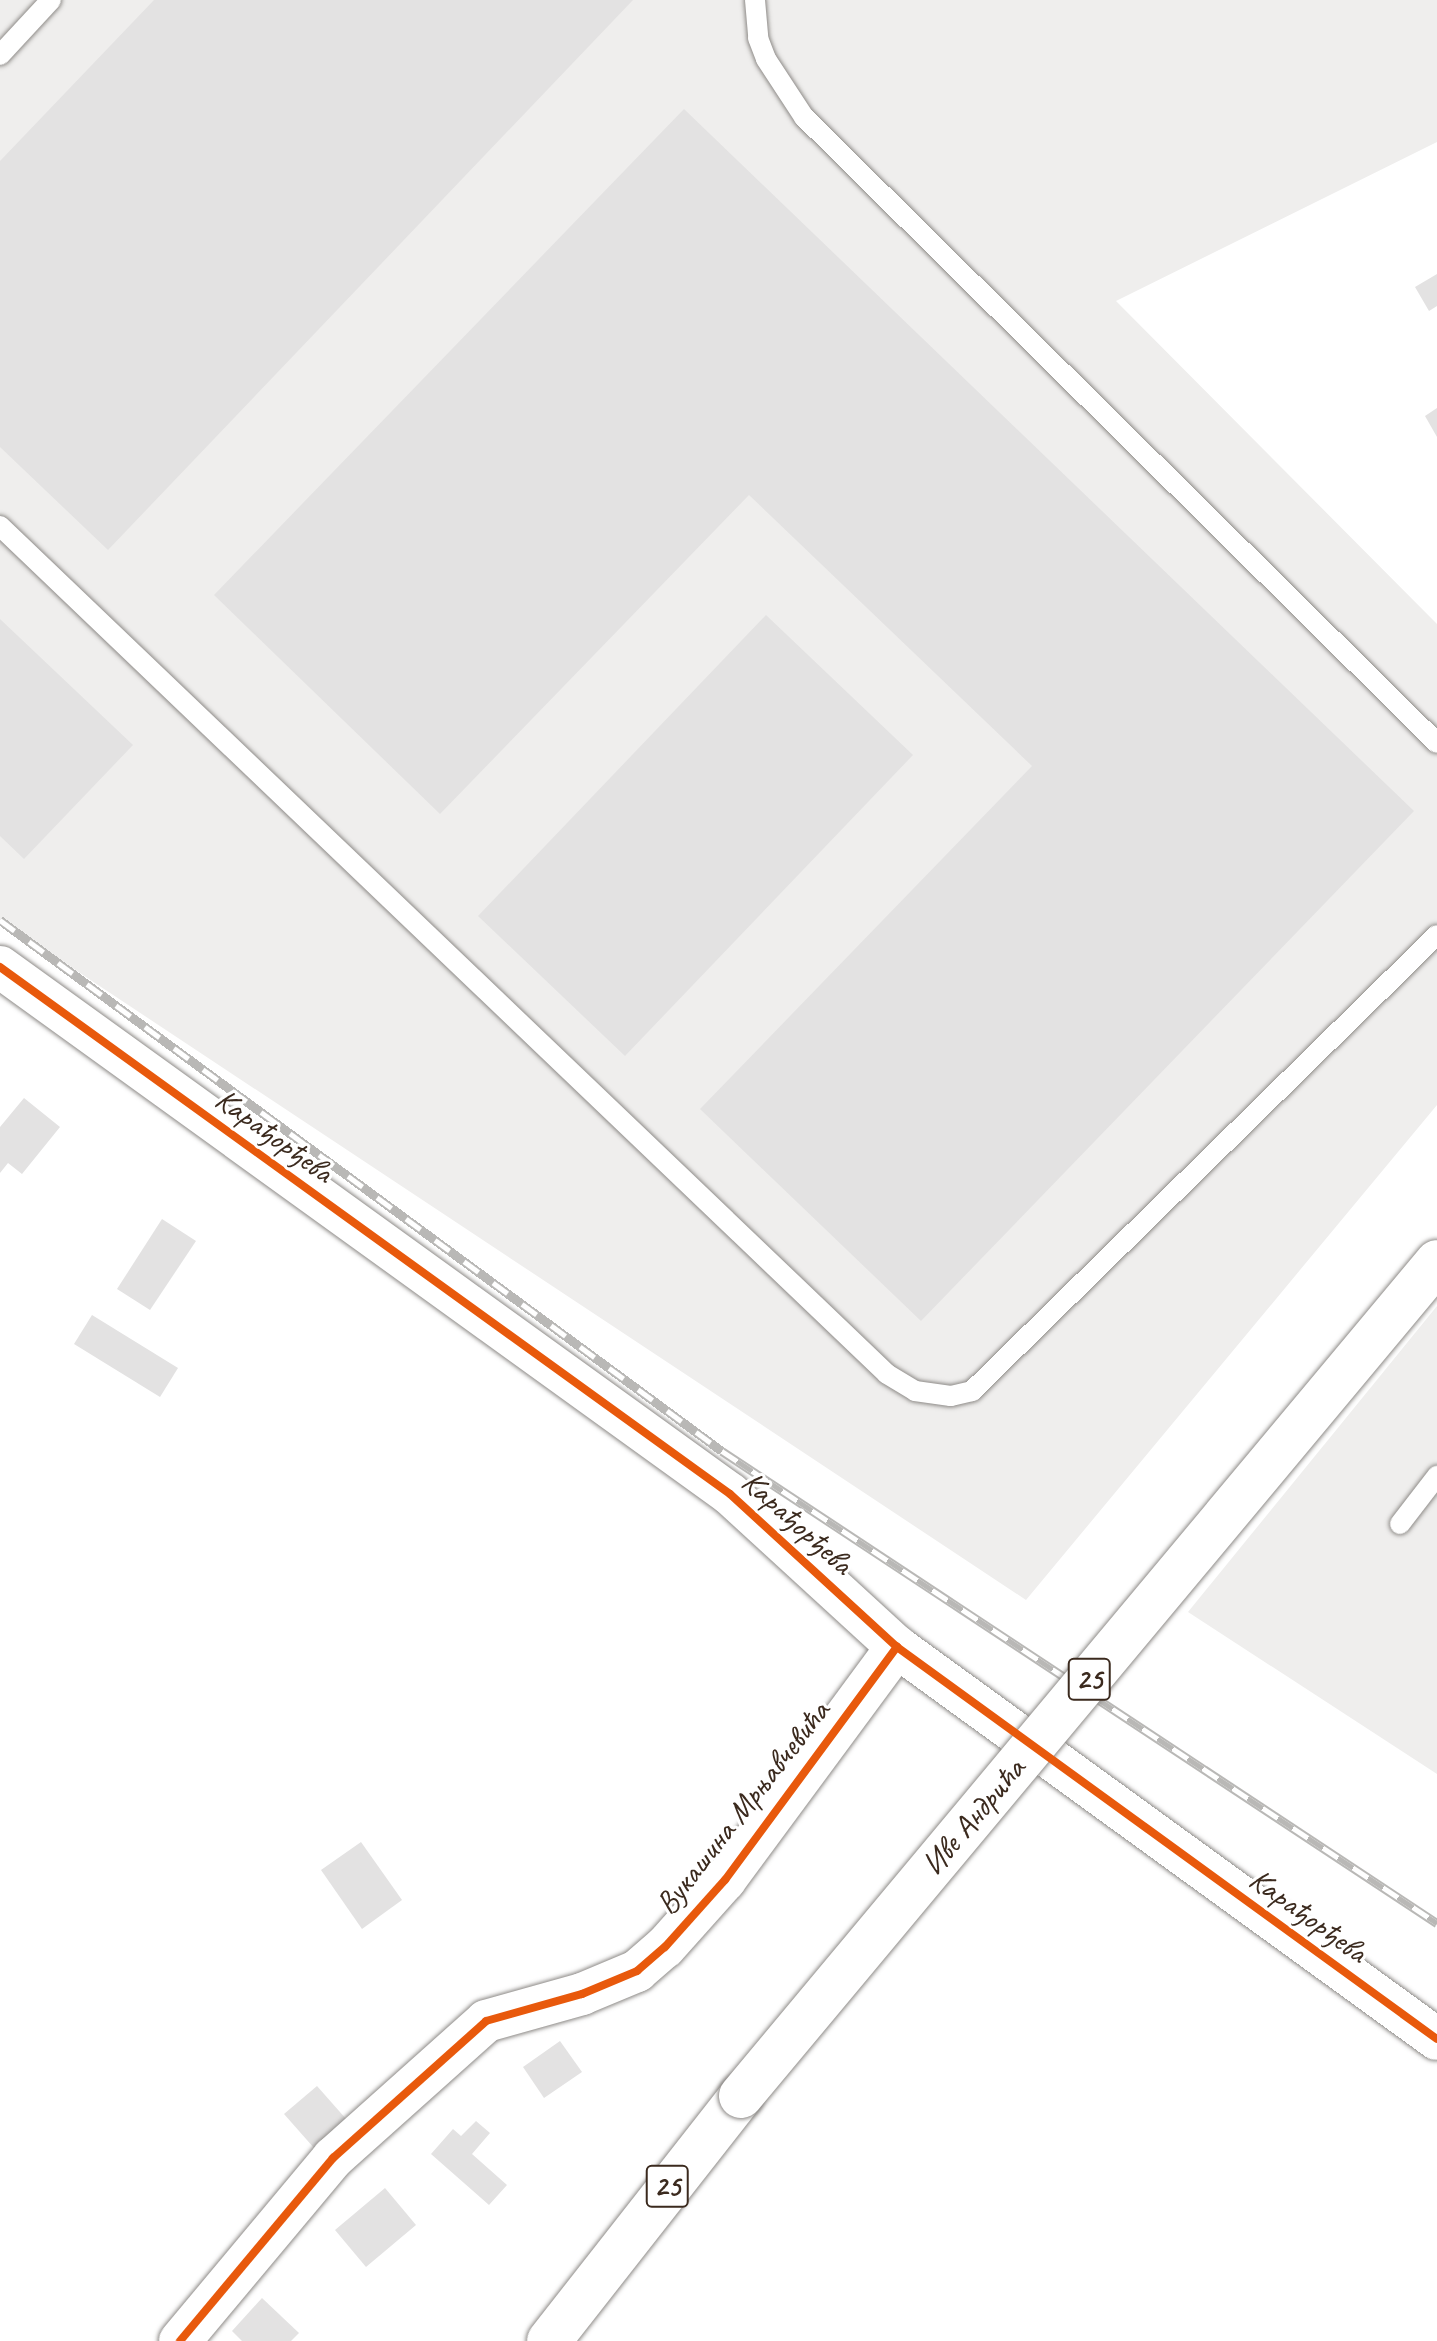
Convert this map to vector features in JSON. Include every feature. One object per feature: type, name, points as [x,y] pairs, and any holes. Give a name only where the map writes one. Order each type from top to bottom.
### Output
[{"type":"main road","name":"Иве Андрића","points":[[549,2341],[741,2096],[1437,1262]]},
{"type":"street","name":"Карађорђева","points":[[0,967],[730,1494],[897,1647],[1437,2039]]},
{"type":"street","name":"Вукашина Мрњавчевића","points":[[180,2341],[333,2158],[486,2021],[582,1994],[637,1971],[665,1947],[725,1880],[897,1647]]},
{"type":"lane","points":[[0,55],[51,0]]},
{"type":"lane","points":[[755,0],[758,38],[766,59],[804,117],[1437,743]]},
{"type":"lane","points":[[0,526],[887,1374],[915,1391],[951,1396],[972,1391],[1437,935]]},
{"type":"lane","points":[[1400,1524],[1437,1476]]},
{"type":"shaded area","points":[[0,0],[1437,0],[1437,142],[1116,301],[1437,624],[1437,1105],[1026,1600],[0,920]]},
{"type":"shaded area","points":[[1437,1306],[1437,1774],[1188,1612]]},
{"type":"building","points":[[154,0],[633,0],[108,550],[0,447],[0,161]]},
{"type":"building","points":[[684,109],[1414,811],[921,1321],[700,1109],[1032,766],[749,495],[440,814],[214,595]]},
{"type":"building","points":[[1437,274],[1437,306],[1429,311],[1415,287]]},
{"type":"building","points":[[1437,408],[1437,437],[1425,416]]},
{"type":"building","points":[[766,615],[913,755],[625,1056],[478,916]]},
{"type":"building","points":[[0,619],[133,745],[24,859],[0,836]]},
{"type":"building","points":[[24,1098],[60,1127],[22,1174],[8,1163],[0,1173],[0,1127]]},
{"type":"building","points":[[162,1219],[196,1241],[150,1310],[117,1289]]},
{"type":"building","points":[[92,1315],[178,1368],[160,1397],[74,1344]]},
{"type":"building","points":[[361,1842],[402,1900],[362,1929],[321,1870]]},
{"type":"building","points":[[560,2041],[582,2072],[544,2098],[523,2067]]},
{"type":"building","points":[[317,2086],[347,2120],[314,2148],[284,2114]]},
{"type":"building","points":[[476,2121],[490,2133],[472,2154],[507,2185],[489,2205],[431,2154],[453,2129],[461,2136]]},
{"type":"building","points":[[385,2188],[416,2225],[366,2267],[335,2230]]},
{"type":"building","points":[[262,2298],[299,2333],[291,2341],[242,2341],[232,2331]]},
{"type":"railway","points":[[0,920],[722,1451],[1437,1923]]},
{"type":"cycle path","points":[[0,967],[730,1494],[897,1647],[1437,2039]]},
{"type":"cycle path","points":[[180,2341],[333,2158],[486,2021],[582,1994],[637,1971],[665,1947],[725,1880],[897,1647]]}]
